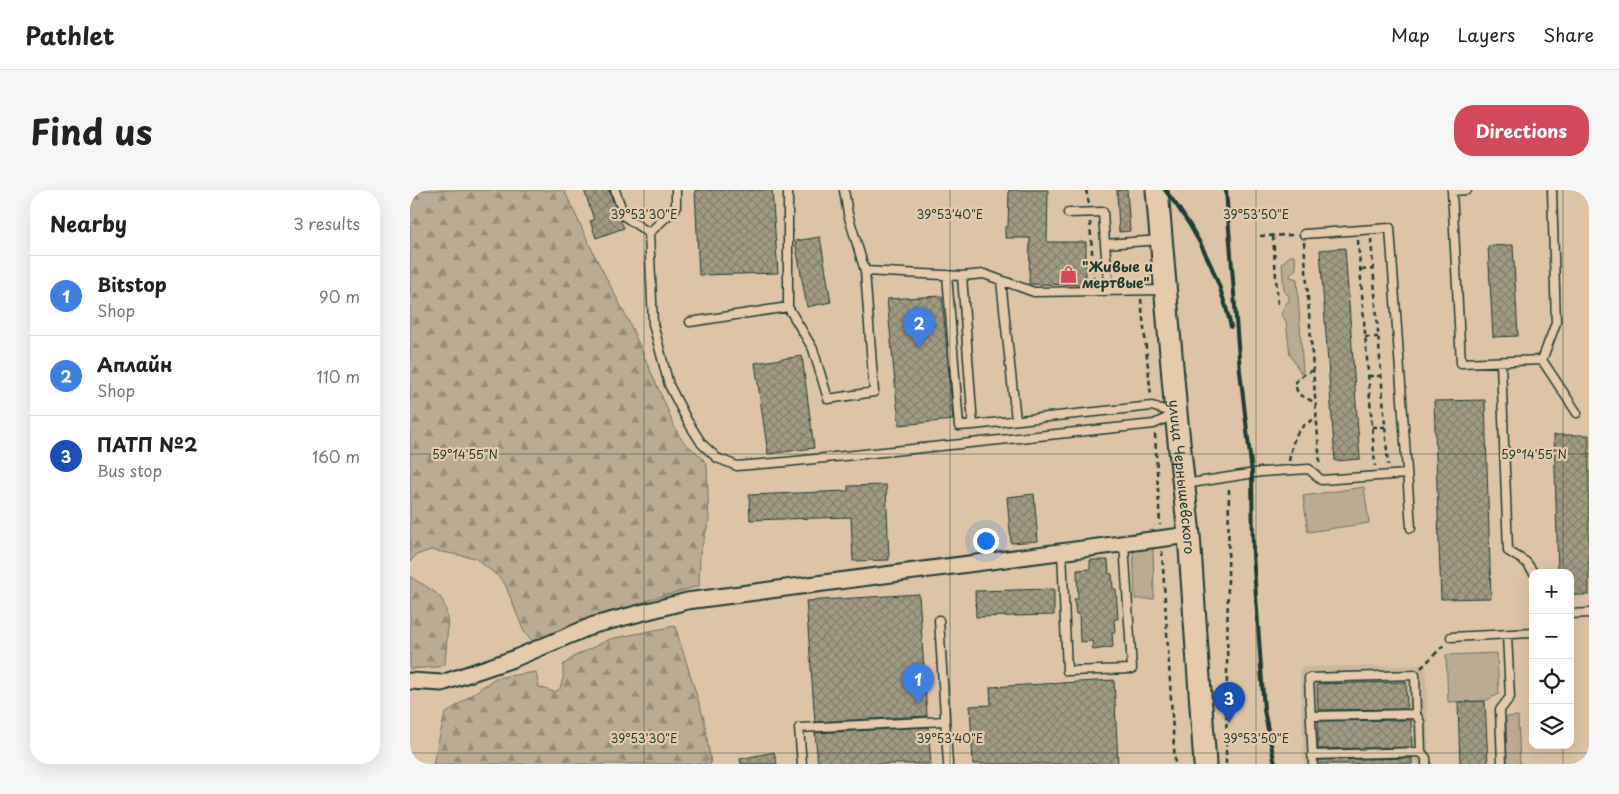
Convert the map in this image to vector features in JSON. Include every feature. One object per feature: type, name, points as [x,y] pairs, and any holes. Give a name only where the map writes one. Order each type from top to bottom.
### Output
[{"type":"main road","name":"улица Чернышевского","points":[[1157,190],[1176,413],[1189,535],[1206,764]]},
{"type":"street","points":[[410,681],[442,683],[513,659],[594,625],[687,601],[1189,535]]},
{"type":"lane","points":[[615,190],[624,216],[649,233]]},
{"type":"lane","points":[[676,190],[676,208],[649,233],[653,324],[669,385],[702,444],[717,458],[737,466],[786,462],[1154,424],[1176,413]]},
{"type":"lane","points":[[788,190],[788,307],[813,349],[828,399],[874,392],[865,271],[848,214],[844,190]]},
{"type":"lane","points":[[1467,190],[1452,191],[1462,363],[1542,360]]},
{"type":"lane","points":[[1542,360],[1556,323],[1552,190]]},
{"type":"lane","points":[[1068,213],[1103,212],[1109,291]]},
{"type":"lane","points":[[1304,234],[1390,228],[1411,528]]},
{"type":"lane","points":[[1105,244],[1162,240]]},
{"type":"lane","points":[[865,271],[962,276],[984,274],[1034,292],[1166,290]]},
{"type":"lane","points":[[947,275],[959,426],[1152,406],[1176,413]]},
{"type":"lane","points":[[962,276],[973,425]]},
{"type":"lane","points":[[1001,280],[1016,420]]},
{"type":"lane","points":[[690,322],[788,307]]},
{"type":"lane","points":[[1542,360],[1576,413]]},
{"type":"lane","points":[[1501,363],[1508,550],[1526,562],[1531,569]]},
{"type":"lane","points":[[1183,484],[1261,472],[1309,469],[1321,480],[1408,474]]},
{"type":"lane","points":[[1062,551],[1067,671],[1132,669],[1124,543]]},
{"type":"lane","points":[[1574,614],[1589,613]]},
{"type":"lane","points":[[939,620],[948,764]]},
{"type":"lane","points":[[1451,637],[1529,633]]},
{"type":"lane","points":[[1502,764],[1500,710],[1510,697],[1507,635]]},
{"type":"lane","points":[[1313,764],[1309,678],[1415,675],[1416,714],[1420,722],[1422,752],[1426,758],[1426,764]]},
{"type":"lane","points":[[1311,716],[1416,714]]},
{"type":"lane","points":[[802,764],[799,728],[945,721]]},
{"type":"lane","points":[[1312,755],[1422,752]]},
{"type":"path","points":[[1370,230],[1388,476]]},
{"type":"path","points":[[1358,231],[1375,476]]},
{"type":"path","points":[[1260,236],[1304,234],[1321,480]]},
{"type":"path","points":[[1274,236],[1278,305]]},
{"type":"path","points":[[1360,270],[1373,269]]},
{"type":"path","points":[[1365,337],[1378,337]]},
{"type":"path","points":[[1314,370],[1299,377],[1295,384],[1298,394],[1316,403]]},
{"type":"path","points":[[1368,376],[1381,376]]},
{"type":"path","points":[[1287,470],[1296,434],[1301,427],[1317,418]]},
{"type":"path","points":[[1372,427],[1385,427]]},
{"type":"path","points":[[1226,764],[1229,476]]},
{"type":"path","points":[[1415,675],[1451,637]]},
{"type":"shaded area","points":[[1426,665],[1429,764],[1304,764],[1300,667]]},
{"type":"green space","points":[[410,190],[564,190],[630,324],[675,428],[684,442],[700,455],[707,465],[709,521],[700,553],[699,586],[651,599],[536,645],[524,632],[505,584],[475,558],[431,550],[416,555],[410,562]]},
{"type":"green space","points":[[1290,256],[1295,256],[1296,269],[1290,277],[1297,279],[1303,372],[1301,373],[1290,355],[1286,321],[1281,315],[1285,304],[1289,301],[1289,295],[1284,292],[1282,263]]},
{"type":"green space","points":[[1364,487],[1369,523],[1308,532],[1303,496]]},
{"type":"green space","points":[[1133,546],[1153,546],[1154,599],[1135,599]]},
{"type":"green space","points":[[410,575],[438,595],[446,609],[448,628],[445,664],[438,667],[410,669]]},
{"type":"green space","points":[[675,626],[704,719],[711,764],[433,764],[445,714],[495,678],[536,672],[539,687],[554,692],[560,689],[563,678],[563,665],[575,656],[610,639]]},
{"type":"green space","points":[[1497,653],[1499,694],[1485,701],[1448,702],[1446,655]]},
{"type":"green space","points":[[1518,716],[1520,764],[1507,764],[1506,717]]},
{"type":"building","points":[[584,190],[609,190],[624,228],[596,238],[590,221],[594,220]]},
{"type":"building","points":[[695,190],[772,190],[778,273],[699,275]]},
{"type":"building","points":[[1009,190],[1048,190],[1047,242],[1086,242],[1086,285],[1029,284],[1030,238],[1005,238],[1005,227],[1008,227]]},
{"type":"building","points":[[1117,190],[1127,190],[1130,231],[1119,232]]},
{"type":"building","points":[[820,237],[831,302],[807,307],[795,241]]},
{"type":"building","points":[[1513,245],[1518,336],[1493,337],[1488,246]]},
{"type":"building","points":[[1345,248],[1360,459],[1335,461],[1320,250]]},
{"type":"building","points":[[942,296],[953,420],[899,425],[887,299]]},
{"type":"building","points":[[802,356],[814,448],[768,454],[755,363]]},
{"type":"building","points":[[1485,400],[1491,598],[1441,599],[1434,401]]},
{"type":"building","points":[[1554,435],[1589,435],[1589,595],[1574,595],[1574,569],[1558,569]]},
{"type":"building","points":[[886,485],[889,560],[853,561],[851,517],[750,520],[749,495],[848,491],[848,486]]},
{"type":"building","points":[[1034,494],[1038,541],[1011,543],[1007,497]]},
{"type":"building","points":[[1090,560],[1108,560],[1109,574],[1112,574],[1113,589],[1116,589],[1118,619],[1114,619],[1115,632],[1112,632],[1113,647],[1093,650],[1092,641],[1080,642],[1079,614],[1076,614],[1074,599],[1078,599],[1077,570],[1090,569]]},
{"type":"building","points":[[1054,589],[1054,615],[976,617],[975,591]]},
{"type":"building","points":[[919,594],[927,716],[815,722],[806,601]]},
{"type":"building","points":[[1114,680],[1118,764],[973,764],[970,706],[991,705],[990,687]]},
{"type":"building","points":[[1406,682],[1407,709],[1318,710],[1317,684]]},
{"type":"building","points":[[1485,701],[1488,764],[1460,764],[1458,702]]},
{"type":"building","points":[[1411,720],[1412,747],[1318,749],[1318,721]]},
{"type":"building","points":[[928,727],[931,764],[818,764],[815,733]]},
{"type":"building","points":[[774,752],[777,764],[741,764],[740,759]]},
{"type":"building","points":[[1412,758],[1412,764],[1319,764],[1318,760]]},
{"type":"railway","points":[[1165,190],[1177,205],[1206,255],[1221,290],[1231,327]]},
{"type":"railway","points":[[1226,190],[1240,371],[1252,473],[1253,554],[1264,710],[1275,764]]},
{"type":"place","name":"\"Живые и мертвые\"","points":[[1068,274]]},
{"type":"place","name":"Аплайн","points":[[919,348]]},
{"type":"place","name":"Bitstop","points":[[918,704]]},
{"type":"place","name":"ПАТП №2","points":[[1229,723]]}]
